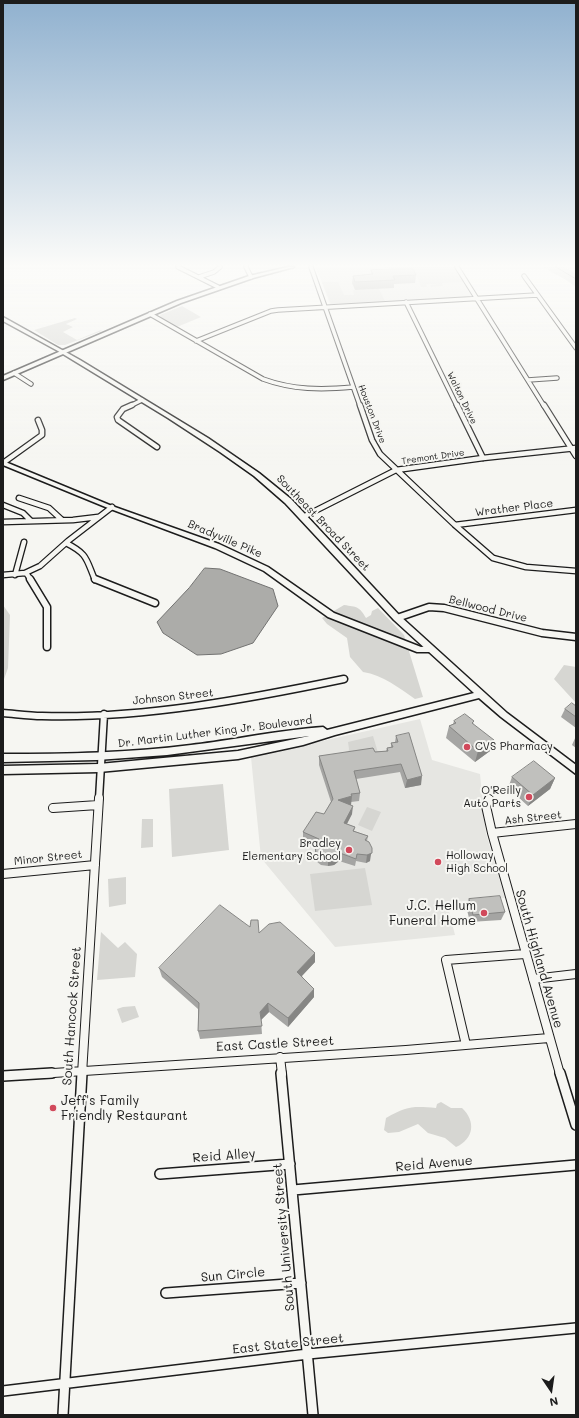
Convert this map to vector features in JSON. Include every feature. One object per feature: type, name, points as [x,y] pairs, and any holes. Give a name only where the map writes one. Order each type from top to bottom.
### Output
[{"type":"main road","name":"Southeast Broad Street","points":[[28,333],[142,400],[245,465],[269,484],[303,517],[396,618],[480,694],[576,770]]},
{"type":"main road","points":[[3,378],[106,333]]},
{"type":"main road","name":"Bradyville Pike","points":[[3,463],[112,507],[217,546],[266,569],[331,615],[420,650],[430,649]]},
{"type":"main road","name":"Dr. Martin Luther King Jr. Boulevard","points":[[3,770],[99,768],[238,755],[303,741],[334,730],[480,694]]},
{"type":"main road","name":"Dr. Martin Luther King Jr. Boulevard","points":[[3,758],[100,757],[191,748],[300,732],[334,730]]},
{"type":"street","points":[[183,333],[263,379],[277,385],[315,390],[353,388]]},
{"type":"street","points":[[196,341],[216,333]]},
{"type":"street","name":"Houston Drive","points":[[335,333],[372,440],[380,454],[396,470],[455,526],[492,558],[530,568],[576,571]]},
{"type":"street","name":"Walton Drive","points":[[421,333],[483,458]]},
{"type":"street","points":[[498,333],[574,448],[576,456]]},
{"type":"street","points":[[565,333],[576,348]]},
{"type":"street","points":[[14,373],[31,384]]},
{"type":"street","points":[[528,380],[557,378]]},
{"type":"street","points":[[142,400],[123,409],[117,416],[118,420],[157,447]]},
{"type":"street","points":[[3,463],[42,435],[38,420]]},
{"type":"street","name":"Tremont Drive","points":[[303,517],[396,470],[483,458],[574,448]]},
{"type":"street","points":[[19,498],[49,508],[62,520]]},
{"type":"street","points":[[3,506],[23,513],[31,521]]},
{"type":"street","points":[[3,575],[26,573],[44,564],[66,543],[112,507]]},
{"type":"street","name":"Wrather Place","points":[[455,526],[576,510]]},
{"type":"street","points":[[3,522],[100,517]]},
{"type":"street","points":[[15,575],[24,542]]},
{"type":"street","points":[[66,543],[82,551],[88,559],[95,580],[155,603]]},
{"type":"street","points":[[26,573],[41,595],[47,607],[47,647]]},
{"type":"street","name":"Bellwood Drive","points":[[396,618],[429,607],[437,607],[542,633],[576,637]]},
{"type":"street","name":"Johnson Street","points":[[3,713],[54,716],[104,714],[184,707],[273,694],[344,679]]},
{"type":"street","name":"South Hancock Street","points":[[62,1415],[81,1070],[95,865],[99,768],[104,714]]},
{"type":"street","name":"South Highland Avenue","points":[[489,799],[486,806],[492,833],[549,1038],[573,1106],[576,1125]]},
{"type":"street","points":[[53,808],[98,805]]},
{"type":"street","name":"Ash Street","points":[[492,833],[576,824]]},
{"type":"street","name":"Minor Street","points":[[3,874],[95,865]]},
{"type":"street","points":[[466,1045],[446,960],[525,954]]},
{"type":"street","points":[[533,979],[576,974]]},
{"type":"street","name":"East Castle Street","points":[[3,1076],[406,1050],[549,1038]]},
{"type":"street","name":"South University Street","points":[[280,1057],[313,1415]]},
{"type":"street","name":"Reid Alley","points":[[160,1174],[290,1164]]},
{"type":"street","name":"Reid Avenue","points":[[293,1190],[576,1165]]},
{"type":"street","name":"Sun Circle","points":[[166,1293],[301,1282]]},
{"type":"street","name":"East State Street","points":[[3,1391],[308,1354],[576,1328]]},
{"type":"shaded area","points":[[39,333],[65,333],[77,340],[96,333],[65,345],[58,345]]},
{"type":"shaded area","points":[[205,568],[220,569],[273,589],[278,606],[253,643],[221,654],[197,655],[163,633],[157,622],[189,588]]},
{"type":"shaded area","points":[[3,605],[10,615],[8,668],[3,682]]},
{"type":"shaded area","points":[[344,605],[357,608],[366,618],[371,615],[372,611],[378,608],[404,635],[423,697],[415,699],[384,679],[363,672],[350,657],[347,638],[327,624],[322,618]]},
{"type":"shaded area","points":[[564,665],[576,667],[576,703],[554,679]]},
{"type":"shaded area","points":[[420,719],[432,760],[480,774],[486,833],[505,898],[447,903],[455,935],[335,947],[261,858],[251,757]]},
{"type":"shaded area","points":[[373,736],[379,756],[348,754],[348,742]]},
{"type":"shaded area","points":[[223,784],[229,850],[172,857],[169,789]]},
{"type":"shaded area","points":[[367,807],[381,812],[372,831],[358,825]]},
{"type":"shaded area","points":[[142,819],[153,819],[153,847],[141,848]]},
{"type":"shaded area","points":[[365,868],[372,905],[315,911],[310,874]]},
{"type":"shaded area","points":[[126,877],[126,904],[109,907],[108,879]]},
{"type":"shaded area","points":[[101,932],[118,948],[125,942],[137,954],[135,977],[97,980]]},
{"type":"shaded area","points":[[135,1006],[139,1017],[122,1023],[117,1009]]},
{"type":"shaded area","points":[[441,1102],[451,1108],[462,1108],[470,1118],[470,1135],[462,1144],[456,1147],[445,1138],[428,1133],[418,1124],[399,1132],[388,1133],[384,1130],[386,1118],[393,1114],[410,1108],[436,1108],[437,1104]]},
{"type":"building","points":[[572,703],[576,706],[576,717],[565,709]]},
{"type":"building","points":[[465,714],[474,721],[472,723],[494,740],[478,751],[449,726],[456,723],[454,721]]},
{"type":"building","name":"Bradley Elementary School","points":[[409,733],[422,776],[407,780],[401,764],[354,771],[360,793],[351,794],[352,796],[338,800],[353,806],[344,823],[355,827],[353,831],[368,836],[365,840],[369,842],[372,848],[372,853],[367,855],[357,854],[356,859],[340,853],[335,857],[321,857],[316,853],[315,847],[319,839],[303,832],[316,812],[324,814],[333,799],[319,756],[373,748],[375,752],[388,751],[387,748],[393,747],[391,743],[398,742],[396,736]]},
{"type":"building","points":[[534,761],[555,778],[533,795],[512,777]]},
{"type":"building","points":[[500,896],[505,912],[473,915],[469,899]]},
{"type":"building","points":[[220,905],[250,927],[251,920],[258,920],[259,933],[269,924],[280,922],[315,953],[297,972],[314,989],[288,1018],[268,1003],[260,1012],[262,1026],[198,1031],[199,1003],[159,968]]},
{"type":"place","name":"CVS Pharmacy","points":[[467,747]]},
{"type":"place","name":"O'Reilly Auto Parts","points":[[529,797]]},
{"type":"place","name":"Bradley Elementary School","points":[[349,850]]},
{"type":"place","name":"Holloway High School","points":[[438,862]]},
{"type":"place","name":"J.C. Hellum Funeral Home","points":[[484,913]]},
{"type":"place","name":"Jeff's Family Friendly Restaurant","points":[[53,1108]]}]
